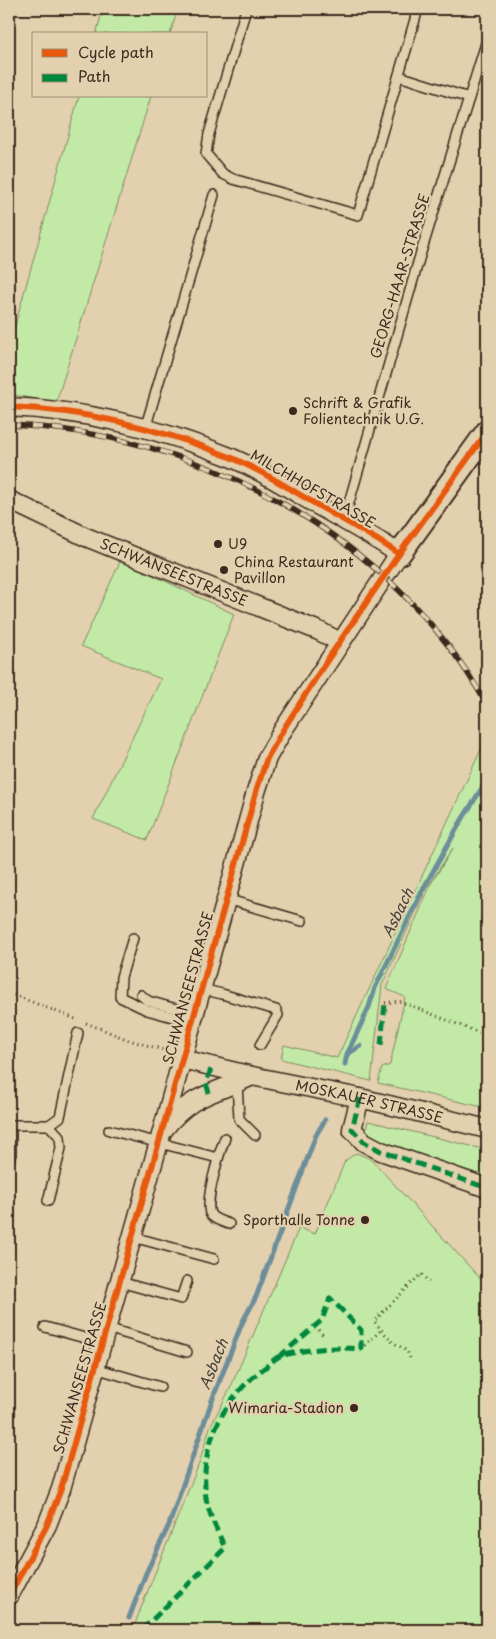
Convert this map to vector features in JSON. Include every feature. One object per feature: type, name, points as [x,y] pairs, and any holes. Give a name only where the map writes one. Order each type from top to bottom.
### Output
[{"type":"street","name":"MILCHHOFSTRASSE","points":[[9,407],[72,413],[173,436],[231,458],[258,471],[399,554]]},
{"type":"street","name":"SCHWANSEESTRASSE","points":[[9,1596],[47,1525],[61,1489],[267,758],[283,730],[399,554],[480,456],[487,432]]},
{"type":"street","name":"SCHWANSEESTRASSE","points":[[9,500],[86,537],[319,631],[340,642]]},
{"type":"street","name":"MOSKAUER STRASSE","points":[[182,1059],[245,1079],[360,1098],[487,1128]]},
{"type":"street","name":"MOSKAUER STRASSE","points":[[161,1137],[173,1117],[186,1106],[208,1093],[245,1079]]},
{"type":"street","points":[[360,1098],[352,1129],[364,1142],[381,1151],[487,1188]]},
{"type":"lane","points":[[246,9],[209,134],[206,154],[223,174],[233,179],[358,215],[418,9]]},
{"type":"lane","name":"GEORG-HAAR-STRASSE","points":[[344,520],[418,259],[487,40]]},
{"type":"lane","points":[[399,76],[469,98]]},
{"type":"lane","points":[[145,429],[214,195]]},
{"type":"lane","points":[[226,899],[302,921]]},
{"type":"lane","points":[[133,938],[122,978],[120,997],[147,1010],[193,1018]]},
{"type":"lane","points":[[201,990],[222,994],[276,1010],[278,1015],[260,1044]]},
{"type":"lane","points":[[141,995],[148,1001],[193,1018]]},
{"type":"lane","points":[[9,1125],[49,1125],[60,1118],[78,1033]]},
{"type":"lane","points":[[245,1079],[240,1119],[255,1135]]},
{"type":"lane","points":[[48,1201],[61,1148],[60,1137],[49,1125]]},
{"type":"lane","points":[[109,1130],[161,1137],[218,1158]]},
{"type":"lane","points":[[9,1131],[11,1133],[11,1155]]},
{"type":"lane","points":[[224,1138],[208,1205],[210,1215],[228,1224]]},
{"type":"lane","points":[[133,1237],[214,1259]]},
{"type":"lane","points":[[120,1282],[182,1299],[187,1281]]},
{"type":"lane","points":[[45,1327],[187,1352]]},
{"type":"lane","points":[[95,1368],[160,1387]]},
{"type":"path","points":[[9,993],[129,1040],[169,1051],[168,1055],[182,1059]]},
{"type":"path","points":[[385,1003],[399,1001],[487,1036]]},
{"type":"path","points":[[410,1358],[407,1351],[391,1341],[374,1321],[421,1274],[429,1282]]},
{"type":"path","points":[[315,1326],[324,1336]]},
{"type":"path","points":[[361,1349],[381,1330]]},
{"type":"green space","points":[[103,9],[178,9],[171,32],[97,32]]},
{"type":"green space","points":[[78,98],[150,98],[56,403],[9,394],[9,347]]},
{"type":"green space","points":[[121,560],[234,614],[147,840],[93,819],[161,679],[81,646]]},
{"type":"green space","points":[[487,737],[487,1108],[378,1083],[382,1068],[390,1065],[405,997],[386,989],[431,884],[453,848],[426,889],[382,985],[371,1081],[281,1059],[284,1045],[337,1058]]},
{"type":"green space","points":[[368,1121],[487,1150],[487,1177],[372,1139],[365,1134]]},
{"type":"green space","name":"Wimaria-Stadion","points":[[356,1153],[371,1159],[487,1286],[487,1630],[133,1630],[199,1464],[210,1427],[230,1389],[299,1228],[315,1234],[345,1161]]},
{"type":"waterway","name":"Asbach","points":[[345,1064],[347,1054],[369,1007],[375,988],[422,891],[460,823],[487,780]]},
{"type":"waterway","points":[[348,1054],[360,1046]]},
{"type":"waterway","name":"Asbach","points":[[129,1618],[146,1573],[169,1525],[211,1403],[242,1323],[256,1297],[316,1135],[325,1120]]},
{"type":"railway","points":[[9,425],[80,432],[150,448],[219,472],[284,504],[345,544],[400,591],[448,645],[487,705]]},
{"type":"marked path","points":[[381,1045],[385,1003]]},
{"type":"marked path","points":[[209,1093],[206,1083],[212,1066]]},
{"type":"marked path","points":[[360,1098],[352,1129],[364,1142],[381,1151],[487,1188]]},
{"type":"marked path","points":[[142,1630],[225,1548],[207,1504],[206,1460],[210,1442],[217,1425],[236,1394],[280,1356],[302,1351],[319,1349],[361,1349],[361,1330],[330,1298],[322,1320],[279,1357]]},
{"type":"cycle path","points":[[9,407],[65,412],[94,417],[150,430],[204,447],[230,457],[266,475],[399,554]]},
{"type":"cycle path","points":[[9,1596],[47,1525],[61,1489],[267,758],[324,665],[399,554],[487,432]]},
{"type":"place","name":"Schrift & Grafik Folientechnik U.G.","points":[[293,411]]},
{"type":"place","name":"U9","points":[[218,544]]},
{"type":"place","name":"China Restaurant Pavillon","points":[[224,570]]},
{"type":"place","name":"Sporthalle Tonne","points":[[365,1220]]},
{"type":"place","name":"Wimaria-Stadion","points":[[354,1408]]}]
